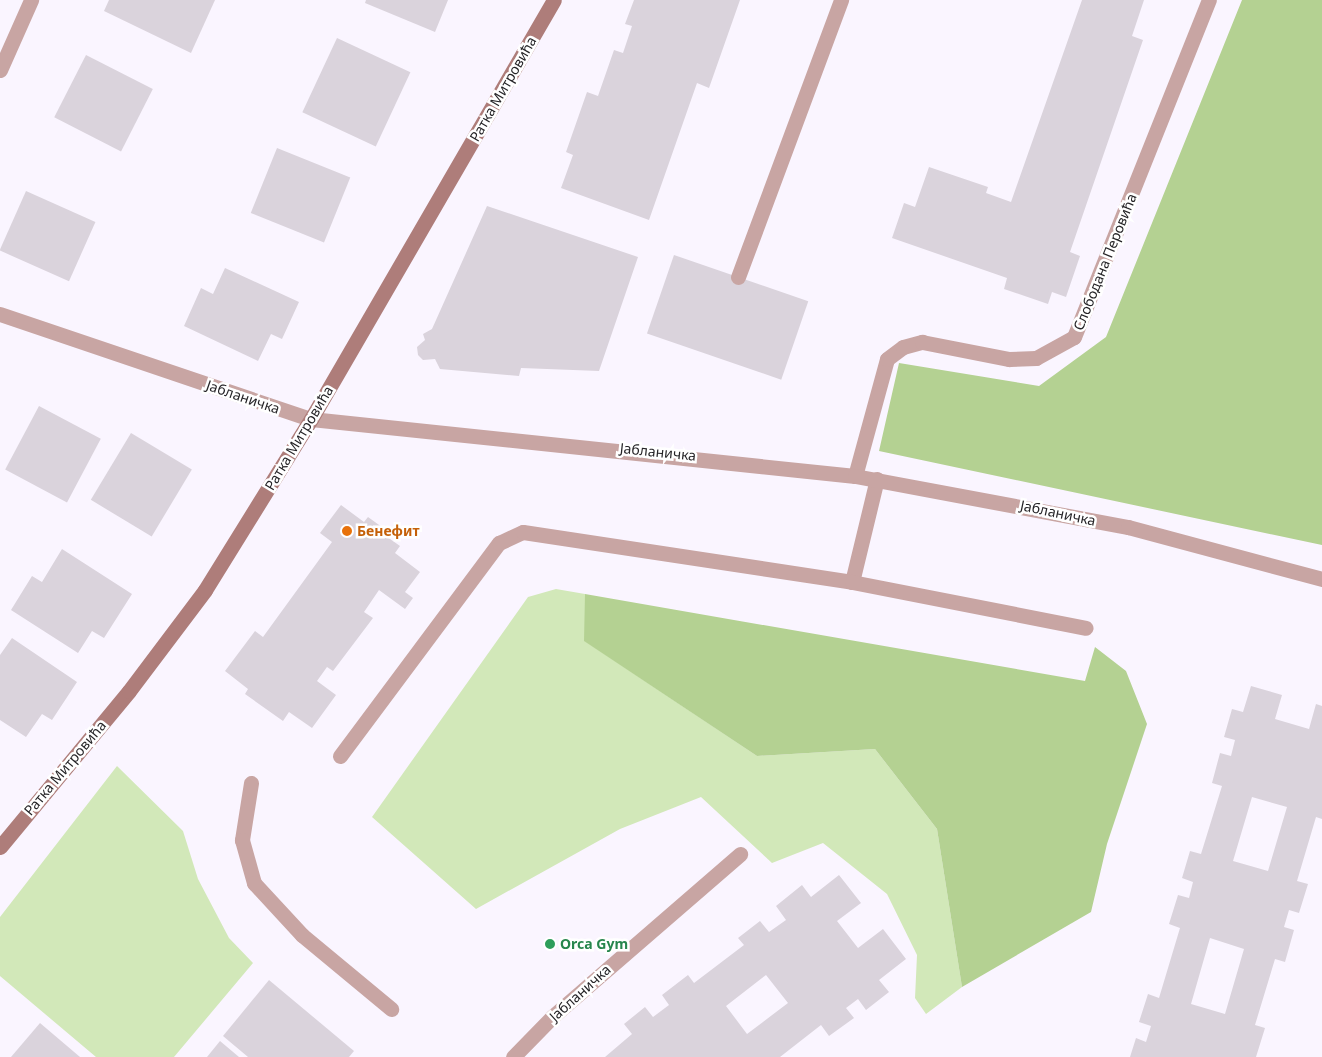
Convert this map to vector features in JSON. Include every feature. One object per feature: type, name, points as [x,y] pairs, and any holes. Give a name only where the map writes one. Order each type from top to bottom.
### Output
[{"type":"main road","name":"Ратка Митровића","points":[[0,847],[129,691],[205,590],[311,419],[554,0]]},
{"type":"street","points":[[0,70],[31,0]]},
{"type":"street","points":[[738,277],[841,0]]},
{"type":"street","name":"Слободана Перовића","points":[[855,476],[887,359],[903,347],[922,342],[1009,359],[1036,358],[1074,337],[1209,0]]},
{"type":"street","name":"Јабланичка","points":[[0,314],[311,419],[690,455],[877,479],[1128,527],[1322,579]]},
{"type":"street","points":[[852,582],[877,479]]},
{"type":"street","points":[[340,756],[499,543],[523,532],[852,582],[1086,628]]},
{"type":"street","points":[[251,782],[242,840],[254,883],[302,935],[391,1008]]},
{"type":"street","name":"Јабланичка","points":[[513,1057],[564,1006],[740,854]]},
{"type":"green space","points":[[1242,0],[1322,0],[1322,545],[879,451],[899,363],[1039,386],[1106,337]]},
{"type":"green space","points":[[556,589],[585,594],[585,641],[757,756],[875,749],[937,829],[962,987],[926,1014],[915,998],[917,955],[887,894],[823,843],[772,863],[701,797],[620,829],[476,909],[372,817],[528,597]]},
{"type":"green space","points":[[585,594],[1085,681],[1095,647],[1126,671],[1147,724],[1107,844],[1091,912],[962,987],[937,829],[875,749],[757,756],[584,641]]},
{"type":"green space","points":[[117,766],[183,831],[198,879],[229,938],[253,963],[174,1057],[96,1057],[0,976],[0,917]]},
{"type":"building","points":[[109,0],[215,0],[191,53],[104,11]]},
{"type":"building","points":[[366,0],[448,0],[435,32],[365,3]]},
{"type":"building","points":[[634,0],[740,0],[709,88],[697,83],[649,220],[561,188],[573,155],[566,152],[587,92],[598,96],[614,50],[623,53],[632,26],[625,24]]},
{"type":"building","points":[[1082,0],[1144,0],[1132,36],[1143,40],[1070,252],[1080,256],[1066,297],[1052,292],[1048,304],[1004,289],[1007,278],[892,238],[904,203],[915,207],[929,167],[988,187],[986,193],[1011,202]]},
{"type":"building","points":[[337,38],[410,72],[376,147],[302,112]]},
{"type":"building","points":[[86,55],[153,89],[121,151],[54,117]]},
{"type":"building","points":[[277,148],[350,178],[324,242],[251,213]]},
{"type":"building","points":[[26,191],[95,222],[69,281],[0,251]]},
{"type":"building","points":[[487,206],[638,257],[599,371],[521,368],[519,376],[440,369],[435,359],[423,360],[418,355],[417,347],[425,340],[423,334],[432,329]]},
{"type":"building","points":[[674,255],[808,301],[781,380],[647,333]]},
{"type":"building","points":[[225,268],[299,302],[282,339],[271,334],[258,361],[184,326],[201,288],[213,294]]},
{"type":"building","points":[[39,406],[101,439],[67,502],[5,470]]},
{"type":"building","points":[[131,433],[192,470],[152,536],[91,500]]},
{"type":"building","points":[[341,505],[364,522],[368,517],[386,530],[383,534],[400,546],[395,553],[420,572],[405,592],[413,598],[405,609],[379,590],[364,612],[373,618],[333,671],[327,667],[317,681],[336,695],[312,728],[289,712],[283,721],[245,694],[248,689],[225,671],[255,631],[263,637],[332,542],[320,533]]},
{"type":"building","points":[[62,549],[132,594],[104,638],[92,631],[78,653],[11,610],[32,576],[42,582]]},
{"type":"building","points":[[12,638],[77,682],[52,720],[42,714],[26,737],[0,720],[0,655]]},
{"type":"building","points":[[1251,686],[1282,695],[1275,719],[1309,729],[1316,704],[1322,706],[1322,819],[1316,817],[1297,881],[1308,884],[1299,913],[1289,910],[1284,927],[1294,930],[1285,962],[1275,959],[1255,1025],[1265,1028],[1256,1057],[1130,1057],[1136,1038],[1146,1042],[1151,1026],[1139,1022],[1148,994],[1159,998],[1180,928],[1169,924],[1178,895],[1189,898],[1193,882],[1182,878],[1190,851],[1201,854],[1222,786],[1212,783],[1220,753],[1231,756],[1235,740],[1224,737],[1232,709],[1243,712]],"holes":[[[1252,797],[1287,807],[1268,871],[1233,861]],[[1210,938],[1244,949],[1225,1014],[1191,1004]]]},
{"type":"building","points":[[839,875],[861,903],[837,921],[858,948],[883,929],[906,959],[879,980],[889,992],[866,1010],[858,999],[846,1008],[854,1018],[829,1036],[821,1025],[780,1057],[605,1057],[632,1034],[624,1024],[645,1007],[653,1017],[669,1005],[662,995],[688,975],[694,983],[744,945],[738,938],[760,921],[769,932],[786,920],[776,906],[802,885],[811,897]],"holes":[[[766,975],[788,1003],[747,1034],[726,1006]]]},
{"type":"building","points":[[269,980],[354,1051],[349,1057],[248,1057],[223,1036]]},
{"type":"building","points":[[40,1023],[80,1057],[11,1057]]},
{"type":"building","points":[[220,1041],[239,1057],[207,1057]]},
{"type":"place","name":"Бенефит","points":[[347,531]]},
{"type":"place","name":"Orca Gym","points":[[550,944]]}]
